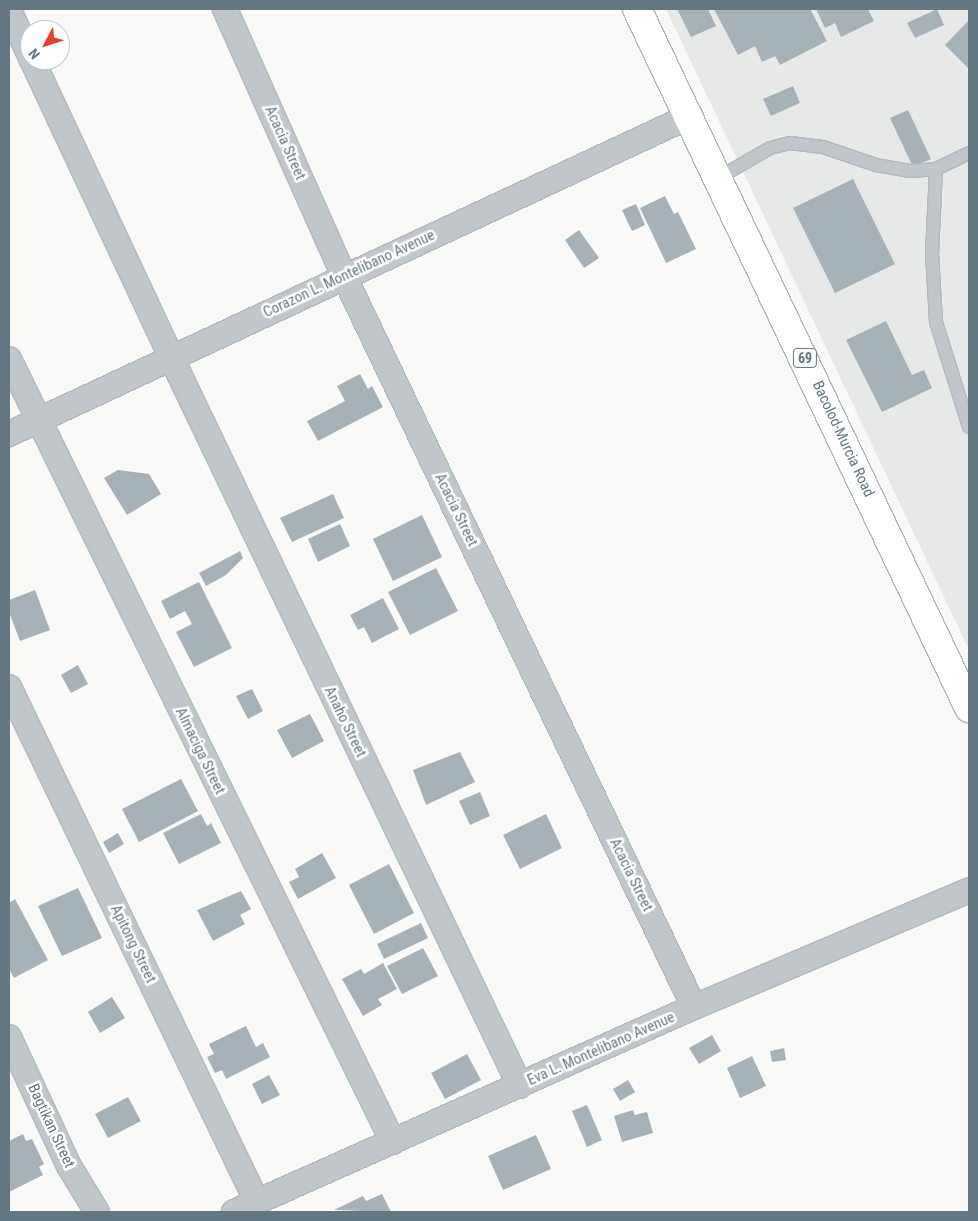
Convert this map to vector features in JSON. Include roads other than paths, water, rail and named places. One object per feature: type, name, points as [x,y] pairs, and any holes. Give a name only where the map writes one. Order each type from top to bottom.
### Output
[{"type":"highway","name":"Bacolod-Murcia Road","points":[[637,9],[720,177],[969,708]]},
{"type":"street","name":"Acacia Street","points":[[225,9],[344,276],[694,1008]]},
{"type":"street","points":[[9,10],[20,34]]},
{"type":"street","name":"Anaho Street","points":[[37,70],[170,358],[520,1086]]},
{"type":"street","name":"Corazon L. Montelibano Avenue","points":[[9,434],[690,116]]},
{"type":"street","name":"Almaciga Street","points":[[9,359],[393,1142]]},
{"type":"street","name":"Apitong Street","points":[[9,687],[257,1202]]},
{"type":"street","name":"Eva L. Montelibano Avenue","points":[[234,1212],[694,1008],[969,890]]},
{"type":"street","name":"Bagtikan Street","points":[[9,1037],[69,1166],[97,1212]]},
{"type":"lane","points":[[720,177],[770,148],[790,143],[823,147],[876,165],[910,171],[936,169],[969,153]]},
{"type":"lane","points":[[936,169],[932,253],[936,322],[969,427]]}]
